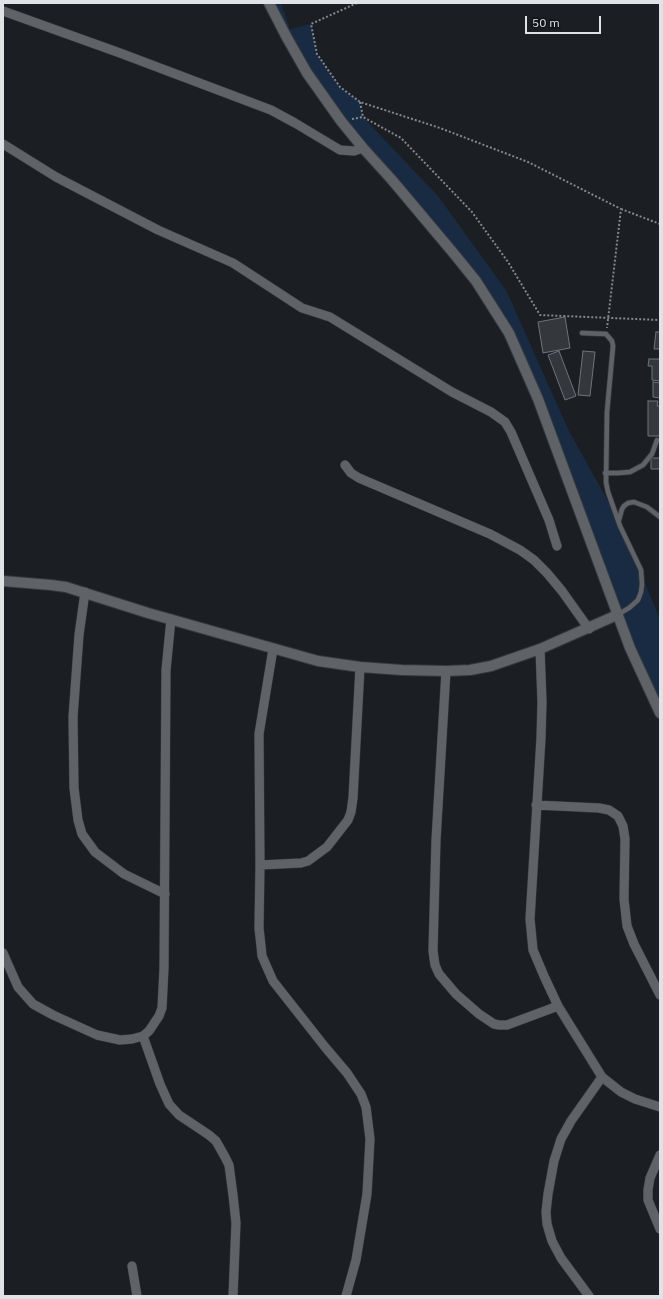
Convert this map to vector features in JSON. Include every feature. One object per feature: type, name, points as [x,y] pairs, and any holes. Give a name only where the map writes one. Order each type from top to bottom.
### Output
[{"type":"main road","points":[[269,3],[308,74],[341,121],[476,281],[509,333],[538,399],[630,648],[660,713]]},
{"type":"main road","points":[[3,581],[51,585],[85,592],[273,649],[318,661],[360,667],[446,671],[470,670],[491,666],[540,649],[589,629],[617,615]]},
{"type":"street","points":[[3,11],[271,110],[340,150],[354,151],[363,148]]},
{"type":"street","points":[[3,144],[76,188],[158,230],[233,263],[302,308],[330,317],[452,392],[491,412],[505,422],[511,432],[549,520],[558,546]]},
{"type":"street","points":[[345,465],[351,473],[359,478],[490,534],[520,550],[534,560],[547,573],[589,629]]},
{"type":"street","points":[[85,592],[79,635],[73,717],[74,788],[78,820],[82,834],[95,852],[124,874],[165,894]]},
{"type":"street","points":[[3,953],[18,987],[34,1004],[53,1015],[98,1035],[120,1040],[132,1039],[142,1036],[149,1031],[157,1021],[162,1008],[164,968],[166,670],[171,619]]},
{"type":"street","points":[[273,649],[259,734],[259,928],[262,956],[272,981],[354,1083],[361,1094],[366,1107],[370,1139],[367,1194],[356,1260],[346,1296]]},
{"type":"street","points":[[540,649],[541,724],[530,919],[533,950],[558,1006],[602,1078],[621,1092],[635,1099],[660,1107]]},
{"type":"street","points":[[260,865],[301,863],[308,861],[327,847],[348,820],[353,798],[360,667]]},
{"type":"street","points":[[446,671],[436,848],[433,952],[435,965],[439,974],[452,991],[479,1014],[494,1024],[507,1025],[558,1006]]},
{"type":"street","points":[[536,805],[599,808],[609,810],[618,816],[623,826],[625,840],[624,899],[627,926],[634,944],[660,995]]},
{"type":"street","points":[[142,1036],[169,1104],[179,1114],[209,1134],[216,1141],[229,1165],[236,1223],[232,1296]]},
{"type":"street","points":[[589,1296],[561,1258],[552,1241],[547,1224],[546,1212],[554,1161],[561,1139],[571,1121],[602,1078]]},
{"type":"street","points":[[660,1155],[650,1178],[648,1200],[660,1229]]},
{"type":"street","points":[[132,1266],[137,1296]]},
{"type":"lane","points":[[582,333],[606,334],[612,341],[613,346],[607,412],[605,473],[608,492],[626,540],[641,570],[642,584],[638,600],[629,608],[617,615]]},
{"type":"lane","points":[[605,473],[630,472],[643,465],[652,454],[657,440]]},
{"type":"lane","points":[[619,521],[624,506],[628,503],[634,502],[646,507],[660,517]]},
{"type":"path","points":[[357,3],[311,24],[317,54],[340,87],[360,102],[440,128],[528,162],[621,208],[660,224]]},
{"type":"path","points":[[360,102],[363,117]]},
{"type":"path","points":[[341,121],[363,117],[401,138],[472,212],[508,262],[540,315],[660,320]]},
{"type":"path","points":[[606,334],[621,208]]},
{"type":"shaded area","points":[[269,3],[281,3],[290,29],[311,24],[317,54],[340,87],[360,102],[363,117],[438,196],[506,290],[569,431],[619,521],[660,619],[660,713],[538,399],[498,314],[341,121]]},
{"type":"building","points":[[565,317],[570,348],[543,353],[538,322]]},
{"type":"building","points":[[656,332],[660,332],[660,349],[654,349]]},
{"type":"building","points":[[559,351],[576,396],[565,400],[548,355]]},
{"type":"building","points":[[583,351],[595,352],[590,396],[578,395]]},
{"type":"building","points":[[649,359],[660,359],[660,381],[652,380],[652,366],[648,366]]},
{"type":"building","points":[[653,382],[660,383],[660,398],[653,397]]},
{"type":"building","points":[[648,401],[658,401],[657,406],[660,406],[660,436],[648,436]]},
{"type":"building","points":[[651,458],[660,458],[660,469],[651,469]]}]
